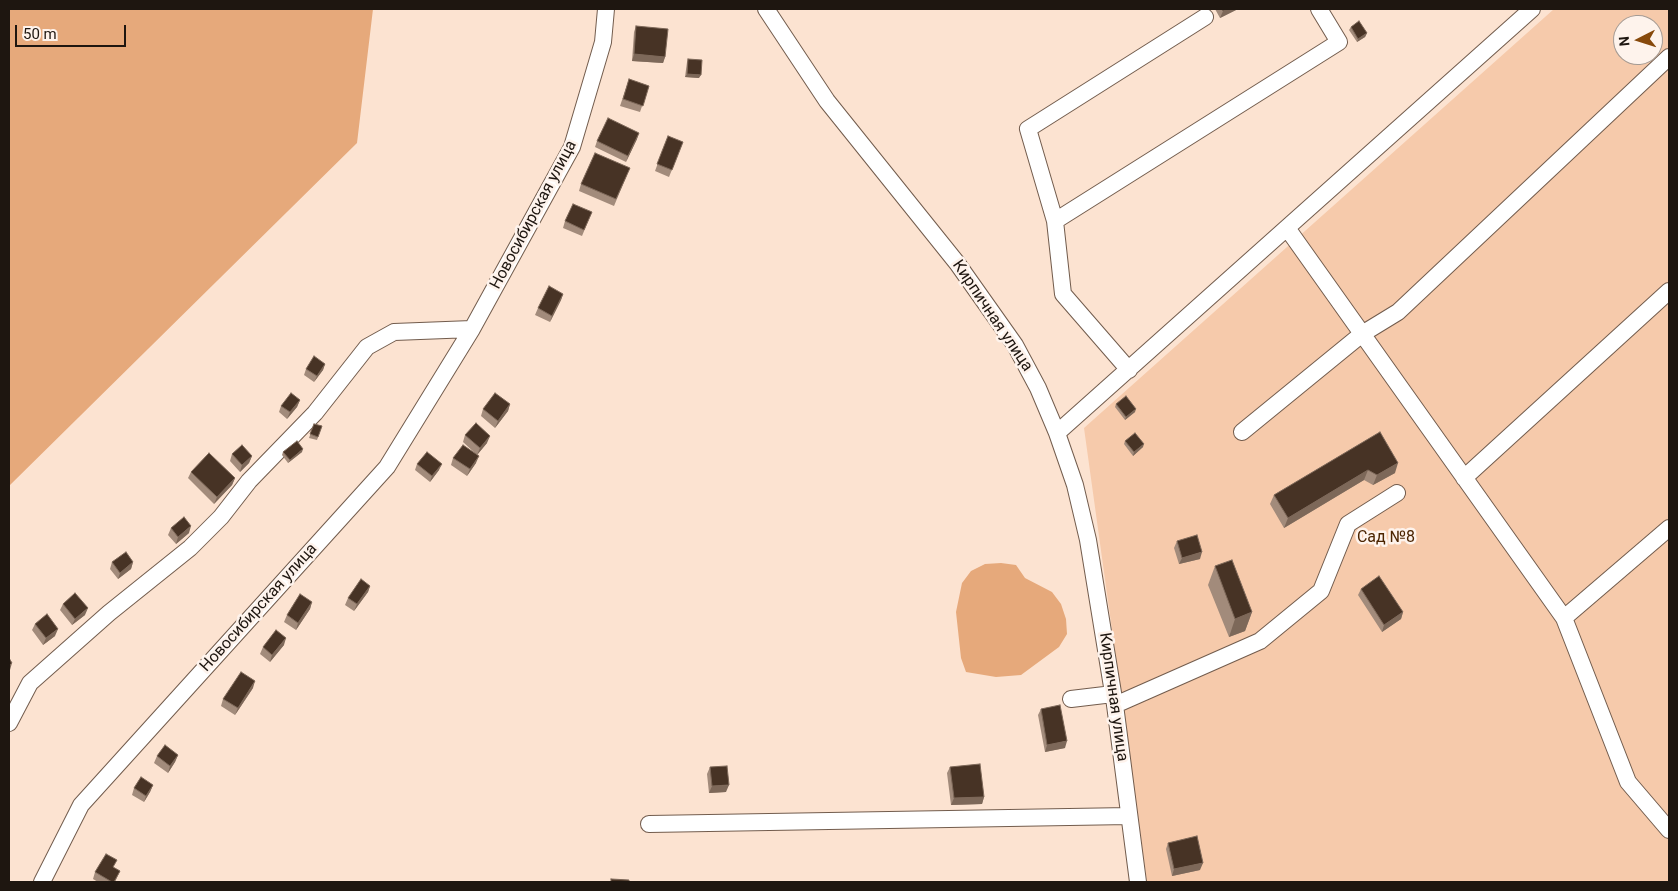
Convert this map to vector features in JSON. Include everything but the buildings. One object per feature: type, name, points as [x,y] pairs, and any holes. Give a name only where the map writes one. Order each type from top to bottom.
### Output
[{"type":"street","name":"Новосибирская улица","points":[[42,882],[81,805],[387,467],[472,329],[572,147],[603,42],[606,9]]},
{"type":"street","name":"Кирпичная улица","points":[[766,9],[827,101],[957,262],[1015,345],[1038,388],[1057,433],[1075,486],[1088,540],[1114,700],[1138,882]]},
{"type":"street","points":[[1055,221],[1339,42],[1318,9]]},
{"type":"street","points":[[1057,433],[1532,9]]},
{"type":"street","points":[[1129,370],[1064,294],[1055,221],[1028,129],[1205,17]]},
{"type":"street","points":[[1242,432],[1362,334],[1398,312],[1669,57]]},
{"type":"street","points":[[1287,228],[1564,618],[1628,782],[1669,830]]},
{"type":"street","points":[[1464,478],[1669,291]]},
{"type":"street","points":[[9,723],[30,683],[109,613],[190,548],[222,517],[249,481],[315,413],[367,347],[394,332],[472,329]]},
{"type":"street","points":[[1071,699],[1114,700],[1260,641],[1321,591],[1348,524],[1397,493]]},
{"type":"street","points":[[1564,618],[1669,528]]},
{"type":"street","points":[[649,824],[1129,816]]},
{"type":"green space","name":"Сад №8","points":[[1554,9],[1669,9],[1669,882],[1147,882],[1084,428]]},
{"type":"shaded area","points":[[9,9],[373,9],[357,143],[9,486]]},
{"type":"shaded area","points":[[1001,563],[1016,565],[1025,578],[1052,592],[1061,604],[1066,619],[1067,634],[1059,647],[1021,675],[996,677],[966,672],[961,658],[956,612],[962,583],[971,571],[985,564]]}]
